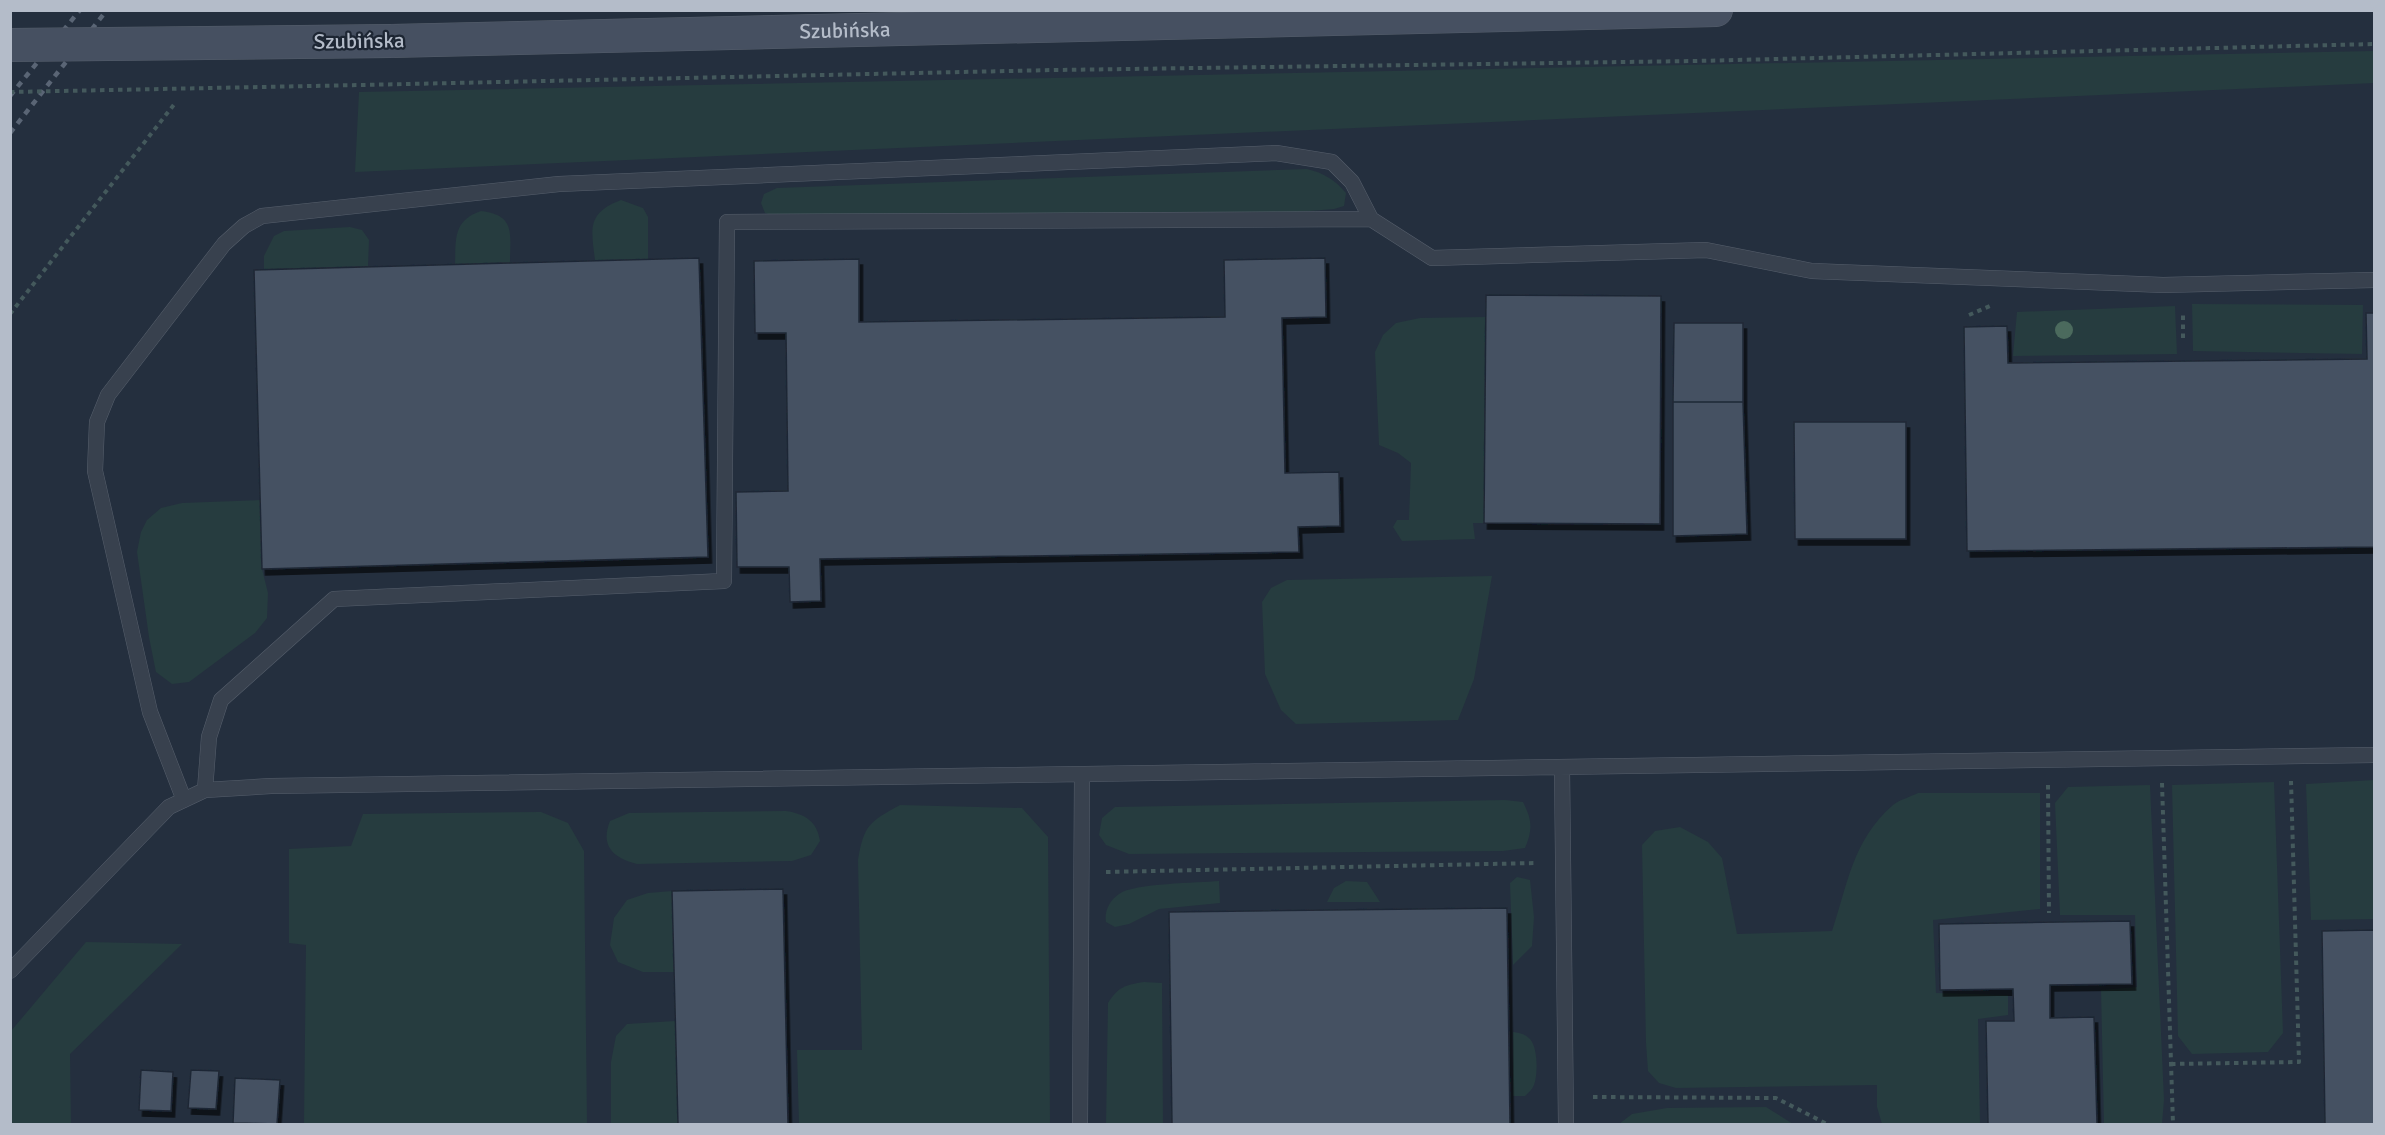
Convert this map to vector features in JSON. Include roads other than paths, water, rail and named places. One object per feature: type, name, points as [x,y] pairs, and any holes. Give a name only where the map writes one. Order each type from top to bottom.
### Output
[{"type":"main road","name":"Szubińska","points":[[10,45],[391,41],[1716,10]]},
{"type":"lane","points":[[184,800],[147,700],[95,471],[97,422],[108,395],[224,244],[244,226],[262,216],[559,184],[1276,153],[1332,162],[1352,182],[1371,219],[1432,258],[1706,250],[1824,272],[2163,285],[2374,280]]},
{"type":"lane","points":[[205,790],[209,737],[221,700],[334,599],[724,581],[727,222],[1371,219]]},
{"type":"lane","points":[[10,970],[169,807],[205,790],[271,786],[2374,755]]},
{"type":"lane","points":[[1562,768],[1566,1125]]},
{"type":"lane","points":[[1080,1125],[1082,774]]},
{"type":"railway","points":[[10,96],[80,10]]},
{"type":"railway","points":[[10,133],[107,10]]}]
